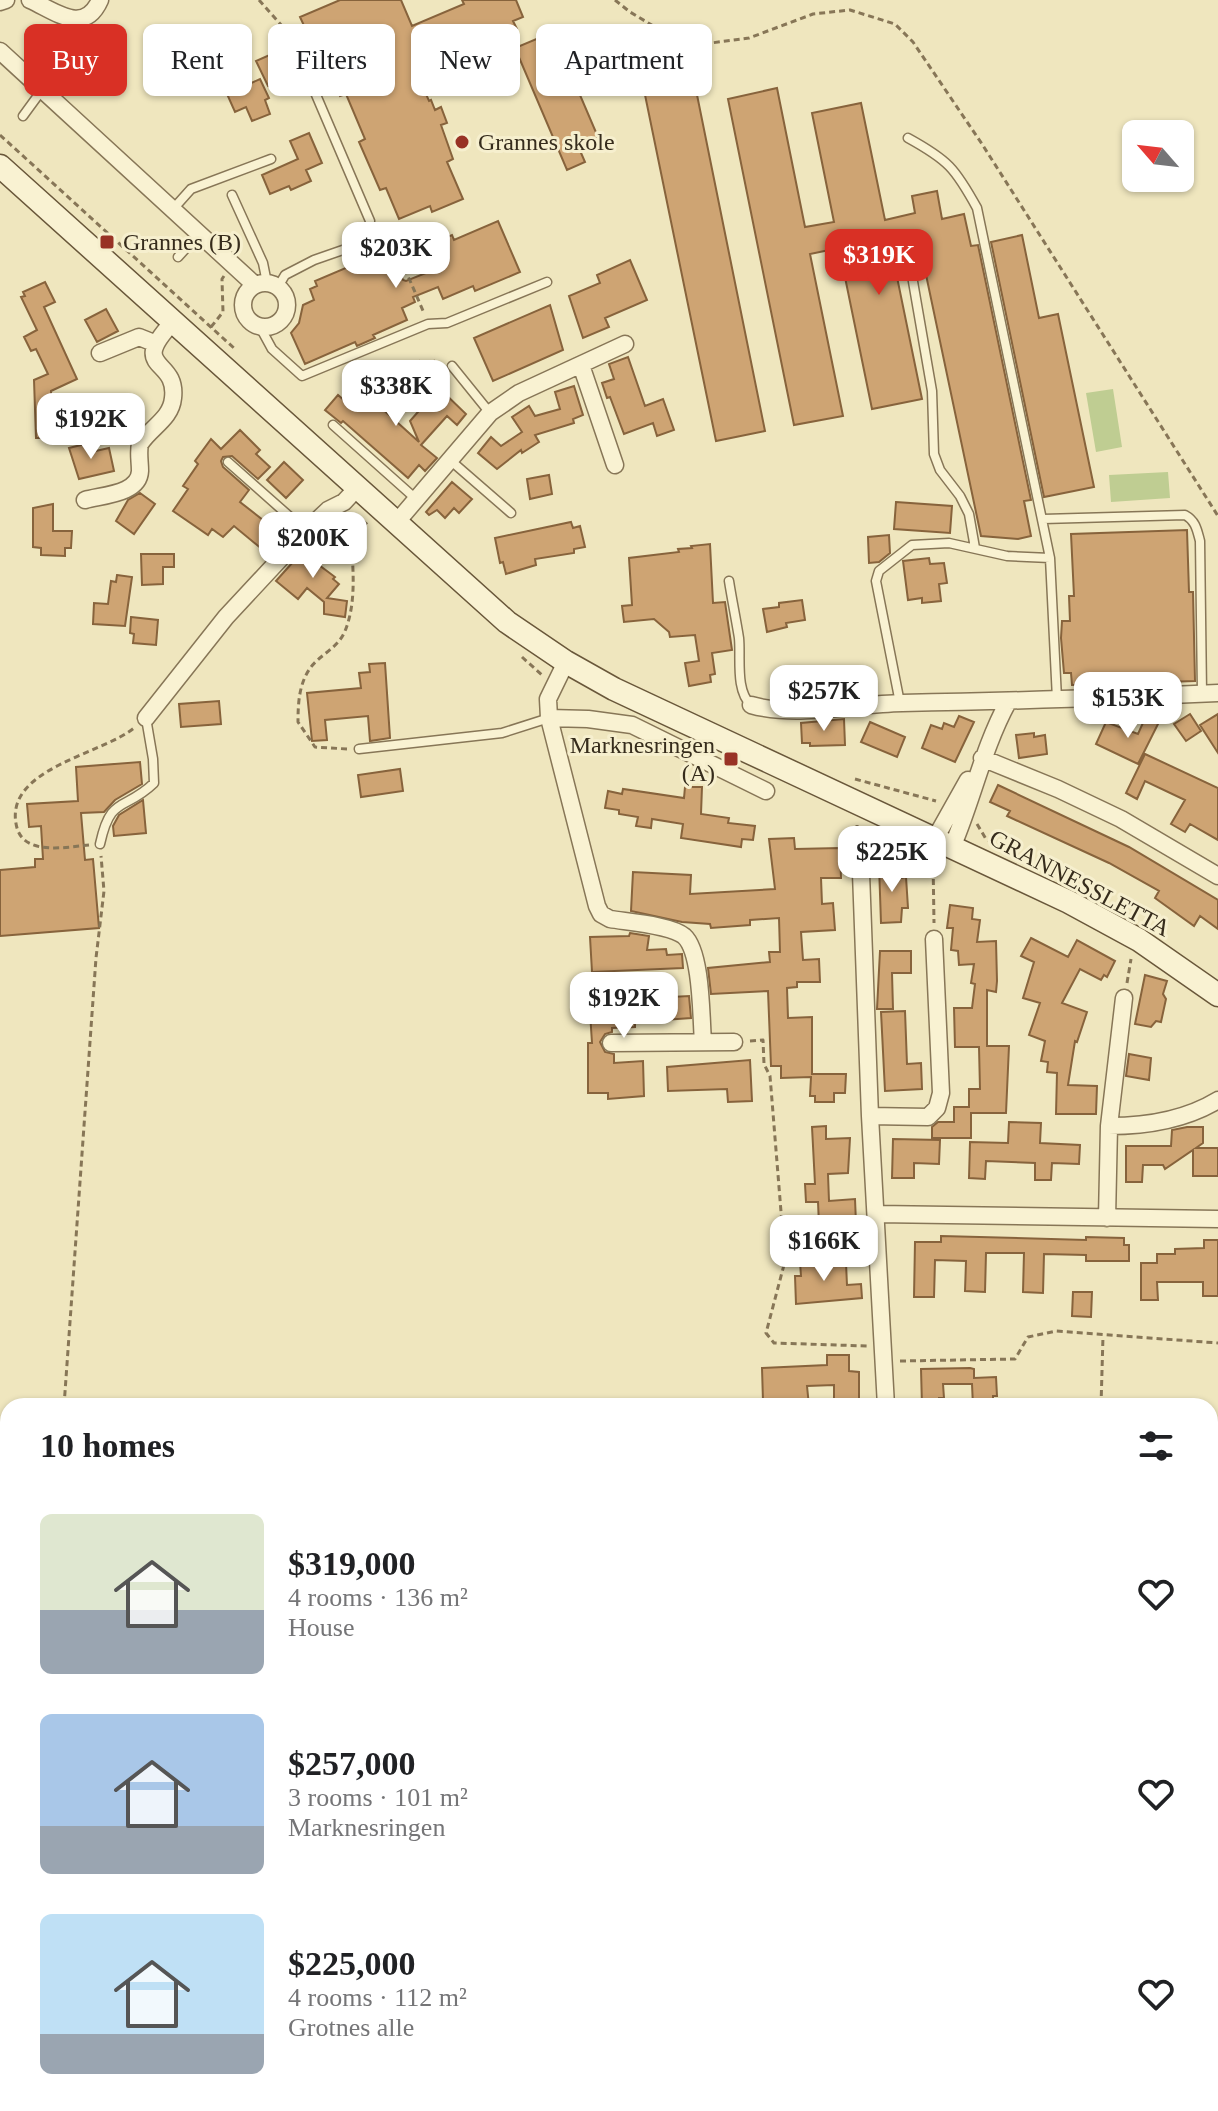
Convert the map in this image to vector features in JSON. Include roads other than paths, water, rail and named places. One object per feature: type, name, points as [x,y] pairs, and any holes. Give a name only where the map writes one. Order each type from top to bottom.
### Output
[{"type":"main road","name":"GRANNESSLETTA","points":[[0,166],[173,322],[350,495],[396,523],[507,622],[566,662],[614,689],[1069,902],[1139,940],[1218,995]]},
{"type":"street","points":[[0,2],[6,0]]},
{"type":"street","points":[[30,0],[74,20],[85,18],[94,11],[100,0]]},
{"type":"street","points":[[0,51],[24,73]]},
{"type":"street","points":[[49,96],[236,265],[286,297],[287,309],[282,320],[272,327],[260,327],[250,322],[244,313],[243,303],[247,292],[267,285]]},
{"type":"street","points":[[85,500],[127,489],[137,482],[140,444],[170,410],[172,386],[154,359],[152,350],[154,343],[173,322]]},
{"type":"street","points":[[100,353],[139,337],[154,343]]},
{"type":"street","points":[[396,523],[490,413],[519,393],[625,344]]},
{"type":"street","points":[[581,365],[615,465]]},
{"type":"street","points":[[146,718],[226,617],[306,531],[350,495]]},
{"type":"street","points":[[566,662],[548,699],[549,718],[597,906],[601,914],[610,919],[668,930],[683,935],[691,945],[696,963],[703,1042]]},
{"type":"street","points":[[751,705],[782,710],[1210,693]]},
{"type":"street","points":[[942,845],[1008,702]]},
{"type":"street","points":[[549,718],[632,725],[766,791]]},
{"type":"street","points":[[982,758],[1121,819],[1218,876]]},
{"type":"street","points":[[861,873],[870,1116],[886,1398]]},
{"type":"street","points":[[870,1116],[928,1117],[937,1108],[941,1093],[934,939]]},
{"type":"street","points":[[1107,1218],[1109,1126],[1124,998]]},
{"type":"street","points":[[611,1043],[734,1042]]},
{"type":"street","points":[[1109,1126],[1130,1126],[1178,1118],[1218,1100]]},
{"type":"street","points":[[877,1214],[1218,1219]]},
{"type":"lane","points":[[23,116],[38,96]]},
{"type":"lane","points":[[232,195],[263,263],[267,285],[314,260],[360,244],[369,234],[370,221],[317,96]]},
{"type":"lane","points":[[908,138],[940,155],[956,171],[977,208],[1050,558],[1057,699]]},
{"type":"lane","points":[[174,208],[191,189],[271,159]]},
{"type":"lane","points":[[178,257],[200,233]]},
{"type":"lane","points":[[907,247],[932,391],[934,454],[940,470],[969,514],[975,548]]},
{"type":"lane","points":[[260,327],[272,349],[302,376],[428,324],[447,323],[547,282]]},
{"type":"lane","points":[[452,366],[490,413]]},
{"type":"lane","points":[[333,425],[416,499]]},
{"type":"lane","points":[[450,459],[511,513]]},
{"type":"lane","points":[[228,462],[306,531]]},
{"type":"lane","points":[[1043,519],[1185,515],[1191,519],[1200,541],[1210,693]]},
{"type":"lane","points":[[900,703],[876,581],[879,571],[912,545],[949,543],[1007,556],[1050,558]]},
{"type":"lane","points":[[729,581],[739,640],[741,681],[745,700],[751,705]]},
{"type":"lane","points":[[100,844],[105,820],[113,809],[145,792],[154,783],[146,718]]},
{"type":"lane","points":[[359,749],[502,733],[549,718]]},
{"type":"place","name":"Grannes skole","points":[[462,142]]},
{"type":"place","name":"Grannes (B)","points":[[107,242]]},
{"type":"place","name":"Marknesringen (A)","points":[[731,759]]}]
